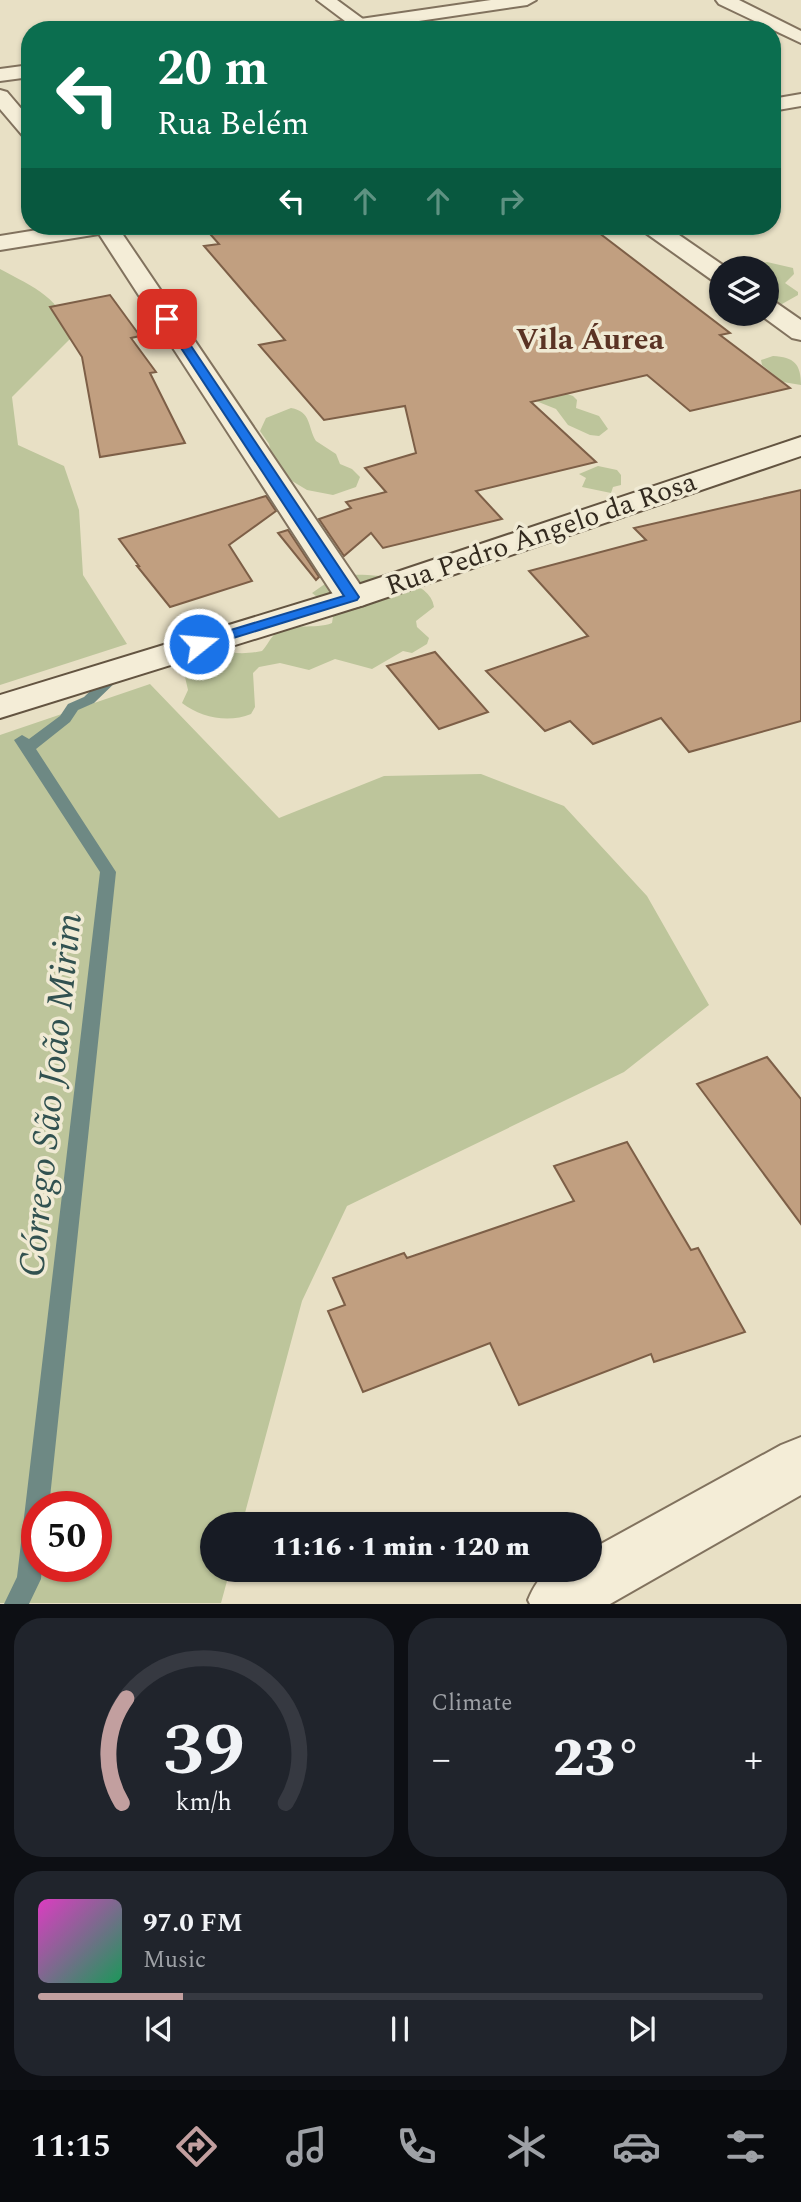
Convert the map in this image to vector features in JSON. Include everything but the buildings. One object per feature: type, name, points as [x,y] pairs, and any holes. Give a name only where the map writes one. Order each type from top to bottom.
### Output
[{"type":"street","points":[[326,0],[356,21]]},
{"type":"street","points":[[400,21],[527,0]]},
{"type":"street","points":[[725,0],[767,21]]},
{"type":"street","points":[[781,28],[801,38]]},
{"type":"street","points":[[0,75],[21,72]]},
{"type":"street","points":[[0,96],[21,121]]},
{"type":"street","points":[[781,103],[801,100]]},
{"type":"street","points":[[0,243],[49,235]]},
{"type":"street","points":[[111,235],[352,597]]},
{"type":"street","points":[[664,235],[709,267]]},
{"type":"street","points":[[779,316],[801,332]]},
{"type":"street","name":"Rua Pedro Ângelo da Rosa","points":[[0,707],[352,597],[801,446]]},
{"type":"street","points":[[558,1600],[801,1464]]},
{"type":"green space","points":[[779,265],[793,268],[794,274],[785,283],[798,292],[798,295],[779,304]]},
{"type":"green space","points":[[0,269],[45,295],[61,313],[67,325],[70,339],[12,397],[18,445],[64,466],[79,510],[83,575],[127,644],[0,685]]},
{"type":"green space","points":[[773,356],[795,363],[800,372],[801,385],[783,382],[762,365],[761,360]]},
{"type":"green space","points":[[550,388],[573,396],[577,400],[576,408],[599,416],[608,429],[599,436],[590,435],[568,425],[556,409],[536,401],[528,394]]},
{"type":"green space","points":[[291,408],[306,416],[316,441],[336,454],[340,464],[352,469],[360,477],[356,487],[333,495],[307,490],[282,475],[274,466],[269,444],[260,431],[266,418]]},
{"type":"green space","points":[[598,466],[617,470],[621,475],[621,485],[613,487],[611,493],[582,487],[586,478],[579,474]]},
{"type":"green space","points":[[349,575],[399,579],[422,589],[430,597],[434,607],[416,621],[417,627],[429,638],[427,644],[412,653],[403,651],[372,669],[335,659],[309,670],[280,663],[259,667],[253,673],[255,707],[251,714],[242,717],[215,718],[182,703],[188,690],[185,677],[204,658],[221,653],[262,651],[274,635],[282,630],[332,623],[334,610],[312,593],[332,579]]},
{"type":"green space","points":[[150,684],[279,818],[384,776],[481,774],[564,806],[647,896],[709,1005],[624,1072],[347,1206],[302,1301],[245,1512],[200,1512],[200,1582],[227,1582],[221,1603],[0,1603],[0,735]]},
{"type":"waterway","points":[[28,748],[65,719],[73,707],[89,700],[116,674]]},
{"type":"waterway","name":"Córrego São João Mirim","points":[[16,1604],[29,1579],[108,872],[22,740]]},
{"type":"district","name":"Vila Áurea","points":[[590,340]]},
{"type":"route","points":[[167,319],[352,597],[199,644]]}]
